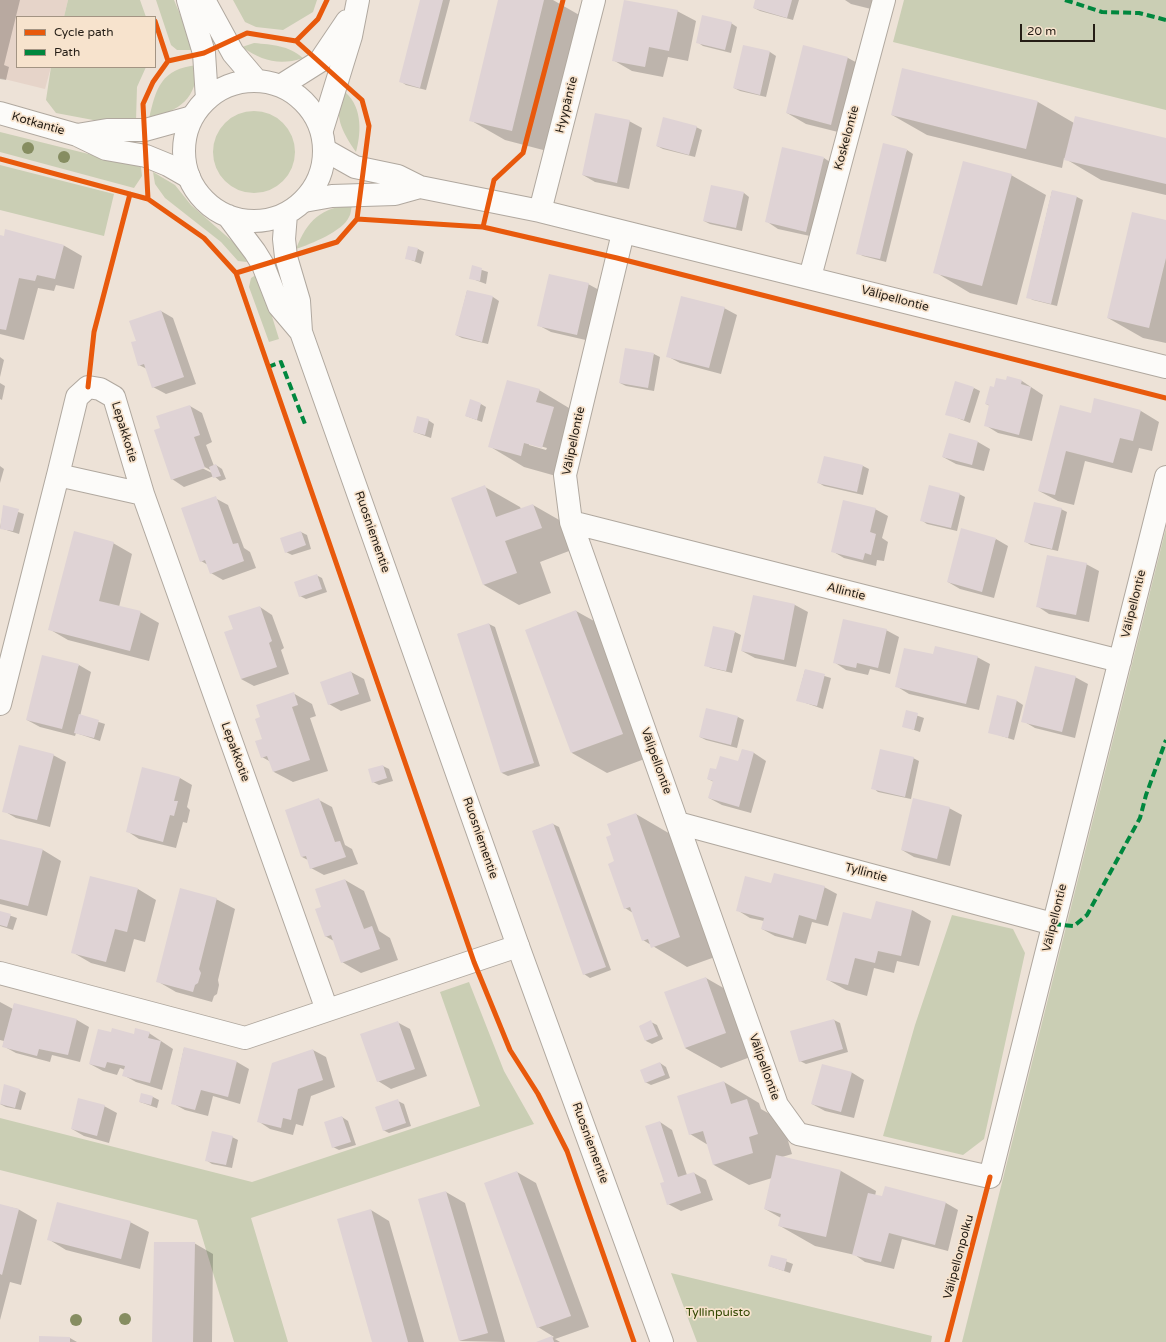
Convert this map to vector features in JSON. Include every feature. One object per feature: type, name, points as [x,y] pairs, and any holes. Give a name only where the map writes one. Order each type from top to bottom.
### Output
[{"type":"street","points":[[188,0],[204,53],[207,99]]},
{"type":"street","points":[[204,0],[233,53],[256,80]]},
{"type":"street","name":"Hyypäntie","points":[[540,211],[594,0]]},
{"type":"street","name":"Koskelontie","points":[[810,277],[884,0]]},
{"type":"street","points":[[282,85],[320,61],[358,2]]},
{"type":"street","points":[[324,140],[308,105],[298,95],[282,85],[256,80],[230,85],[214,93],[207,99],[192,117],[187,131],[184,151],[189,177],[196,190],[205,201],[216,210],[228,216],[240,220],[263,221],[286,214],[304,200],[319,180],[324,140],[351,36],[358,2]]},
{"type":"street","name":"Kotkantie","points":[[0,113],[77,135],[106,149],[146,156],[168,165],[189,177]]},
{"type":"street","name":"Kotkantie","points":[[77,135],[107,130],[145,130],[192,117]]},
{"type":"street","name":"Välipellontie","points":[[324,140],[355,167],[398,176],[420,187],[540,211],[623,233],[810,277],[1060,342],[1166,367]]},
{"type":"street","name":"Välipellontie","points":[[304,200],[332,196],[395,194],[420,187]]},
{"type":"street","name":"Ruosniementie","points":[[286,214],[284,239],[286,258],[299,301],[301,332],[518,946],[662,1342]]},
{"type":"street","name":"Ruosniementie","points":[[228,216],[263,265],[279,306],[301,332]]},
{"type":"street","name":"Välipellontie","points":[[623,233],[565,475],[571,522],[778,1105],[798,1134],[990,1177],[1166,477]]},
{"type":"street","name":"Lepakkotie","points":[[0,704],[77,397],[88,387],[100,389],[114,397],[143,494],[327,1010]]},
{"type":"street","points":[[58,475],[143,494]]},
{"type":"street","name":"Allintie","points":[[571,522],[1120,661]]},
{"type":"street","name":"Tyllintie","points":[[678,823],[1053,924]]},
{"type":"street","points":[[0,972],[245,1038],[518,946]]},
{"type":"shaded area","points":[[0,0],[68,0],[64,16],[16,16],[16,68],[51,68],[45,89],[0,78]]},
{"type":"green space","points":[[68,0],[140,0],[146,16],[64,16]]},
{"type":"green space","points":[[156,0],[174,0],[195,50],[177,50],[171,45]]},
{"type":"green space","points":[[233,0],[317,0],[313,12],[283,30],[256,27],[245,22]]},
{"type":"green space","points":[[904,0],[1166,0],[1166,110],[893,42]]},
{"type":"green space","points":[[254,43],[286,48],[292,50],[303,58],[287,62],[271,61],[257,56],[242,47]]},
{"type":"green space","points":[[197,65],[194,87],[185,101],[170,112],[149,119],[154,98],[162,82],[175,71],[185,67]]},
{"type":"green space","points":[[51,68],[146,68],[137,87],[136,121],[109,123],[56,113],[46,100]]},
{"type":"green space","points":[[342,90],[353,102],[359,118],[359,135],[356,152],[346,137],[340,123],[339,108]]},
{"type":"green space","points":[[254,111],[270,114],[283,123],[292,136],[295,152],[292,168],[283,181],[270,190],[254,193],[238,190],[225,181],[216,168],[213,152],[216,136],[225,123],[238,114]]},
{"type":"green space","points":[[0,132],[141,167],[142,176],[134,188],[0,152]]},
{"type":"green space","points":[[0,165],[114,194],[104,236],[0,210]]},
{"type":"green space","points":[[153,172],[175,185],[191,205],[240,248],[247,262],[238,261],[221,242],[165,198],[155,184]]},
{"type":"green space","points":[[352,205],[350,216],[346,222],[334,232],[296,249],[300,239],[310,223],[316,217],[324,212],[341,206]]},
{"type":"green space","points":[[256,275],[266,297],[279,339],[269,342],[249,287],[251,278]]},
{"type":"green space","points":[[1166,528],[1166,1342],[962,1342]]},
{"type":"green space","points":[[952,915],[1013,929],[1025,953],[984,1139],[963,1155],[883,1136],[915,1025]]},
{"type":"green space","points":[[469,982],[504,1071],[534,1124],[251,1218],[288,1342],[234,1342],[197,1220],[0,1170],[0,1118],[252,1182],[480,1106],[440,992]]},
{"type":"green space","name":"Tyllinpuisto","points":[[671,1273],[932,1336],[931,1342],[697,1342]]},
{"type":"building","points":[[420,0],[443,0],[420,88],[399,82]]},
{"type":"building","points":[[498,0],[544,0],[512,131],[469,121]]},
{"type":"building","points":[[624,0],[678,10],[669,51],[649,47],[645,67],[612,61]]},
{"type":"building","points":[[755,0],[792,0],[787,18],[753,8]]},
{"type":"building","points":[[702,15],[732,22],[725,50],[696,43]]},
{"type":"building","points":[[743,45],[770,51],[760,95],[733,88]]},
{"type":"building","points":[[803,45],[848,57],[831,125],[786,113]]},
{"type":"building","points":[[902,68],[1038,101],[1026,149],[891,115]]},
{"type":"building","points":[[595,113],[630,120],[617,183],[582,175]]},
{"type":"building","points":[[1075,116],[1166,138],[1166,184],[1064,160]]},
{"type":"building","points":[[663,117],[697,126],[689,155],[656,146]]},
{"type":"building","points":[[883,143],[907,149],[880,259],[856,254]]},
{"type":"building","points":[[782,147],[824,157],[806,232],[765,222]]},
{"type":"building","points":[[963,161],[1012,174],[982,286],[933,273]]},
{"type":"building","points":[[711,185],[744,192],[736,228],[703,221]]},
{"type":"building","points":[[1052,190],[1077,196],[1051,304],[1026,298]]},
{"type":"building","points":[[1132,212],[1166,220],[1166,258],[1149,328],[1107,318]]},
{"type":"building","points":[[5,229],[64,245],[55,279],[37,275],[35,281],[19,278],[6,330],[0,329],[0,235],[4,236]]},
{"type":"building","points":[[408,246],[418,248],[415,261],[405,259]]},
{"type":"building","points":[[472,265],[482,268],[480,281],[469,279]]},
{"type":"building","points":[[549,274],[589,283],[577,335],[537,326]]},
{"type":"building","points":[[467,290],[493,296],[482,342],[455,335]]},
{"type":"building","points":[[681,296],[725,307],[709,368],[666,357]]},
{"type":"building","points":[[161,310],[184,377],[152,388],[144,364],[138,366],[131,342],[136,341],[129,321]]},
{"type":"building","points":[[625,348],[654,353],[648,388],[619,383]]},
{"type":"building","points":[[1007,376],[1022,380],[1021,384],[1031,387],[1019,435],[984,426],[989,405],[985,404],[990,386],[994,387],[996,378],[1006,380]]},
{"type":"building","points":[[507,380],[540,389],[536,402],[554,407],[542,448],[524,443],[521,456],[488,447]]},
{"type":"building","points":[[955,381],[974,387],[964,420],[945,415]]},
{"type":"building","points":[[1094,398],[1141,410],[1133,441],[1120,438],[1113,463],[1066,451],[1055,495],[1038,491],[1060,405],[1091,413]]},
{"type":"building","points":[[470,399],[481,403],[477,420],[465,416]]},
{"type":"building","points":[[190,405],[200,435],[194,437],[205,468],[171,480],[154,430],[160,428],[156,416]]},
{"type":"building","points":[[417,416],[429,419],[425,435],[413,432]]},
{"type":"building","points":[[949,433],[978,441],[972,465],[942,457]]},
{"type":"building","points":[[824,456],[863,465],[857,492],[817,483]]},
{"type":"building","points":[[216,464],[221,476],[213,478],[209,467]]},
{"type":"building","points":[[485,485],[496,517],[533,504],[542,528],[505,541],[517,573],[483,585],[451,498]]},
{"type":"building","points":[[929,485],[960,493],[951,528],[920,521]]},
{"type":"building","points":[[216,496],[233,544],[238,543],[244,561],[210,574],[205,560],[200,562],[181,508]]},
{"type":"building","points":[[843,500],[876,508],[870,532],[876,534],[871,555],[865,553],[863,560],[831,552]]},
{"type":"building","points":[[1034,502],[1062,508],[1052,549],[1024,542]]},
{"type":"building","points":[[3,505],[19,509],[13,531],[0,529]]},
{"type":"building","points":[[961,528],[996,538],[982,592],[947,582]]},
{"type":"building","points":[[74,531],[114,542],[99,601],[141,611],[130,651],[48,630]]},
{"type":"building","points":[[301,531],[306,545],[285,553],[280,538]]},
{"type":"building","points":[[1047,555],[1087,563],[1076,615],[1036,607]]},
{"type":"building","points":[[317,574],[322,589],[299,597],[294,582]]},
{"type":"building","points":[[753,595],[795,604],[784,660],[741,651]]},
{"type":"building","points":[[260,606],[272,641],[269,643],[277,667],[241,679],[224,632],[233,629],[228,616]]},
{"type":"building","points":[[576,610],[623,734],[571,753],[525,630]]},
{"type":"building","points":[[843,619],[887,629],[878,668],[857,663],[856,668],[833,663]]},
{"type":"building","points":[[489,623],[534,763],[501,773],[457,634]]},
{"type":"building","points":[[713,626],[735,631],[726,671],[704,666]]},
{"type":"building","points":[[935,646],[978,656],[966,704],[895,687],[904,648],[933,654]]},
{"type":"building","points":[[42,655],[79,664],[62,729],[26,720]]},
{"type":"building","points":[[1035,666],[1076,676],[1062,732],[1021,722]]},
{"type":"building","points":[[805,669],[825,674],[817,706],[796,701]]},
{"type":"building","points":[[351,671],[359,694],[328,705],[320,682]]},
{"type":"building","points":[[294,692],[298,705],[292,707],[310,760],[273,772],[267,756],[261,758],[255,741],[262,739],[255,719],[260,717],[256,705]]},
{"type":"building","points":[[997,695],[1017,700],[1008,738],[988,733]]},
{"type":"building","points":[[706,708],[738,716],[731,745],[699,737]]},
{"type":"building","points":[[906,710],[918,713],[914,730],[902,727]]},
{"type":"building","points":[[79,714],[99,720],[94,738],[74,733]]},
{"type":"building","points":[[19,745],[54,754],[37,820],[2,812]]},
{"type":"building","points":[[742,749],[754,752],[739,807],[708,798],[713,781],[707,779],[710,768],[716,769],[720,756],[738,761]]},
{"type":"building","points":[[880,749],[914,757],[905,797],[871,789]]},
{"type":"building","points":[[383,765],[387,778],[372,783],[368,769]]},
{"type":"building","points":[[142,767],[180,777],[174,801],[178,801],[174,816],[170,815],[163,842],[126,832]]},
{"type":"building","points":[[319,798],[335,842],[340,841],[346,857],[310,869],[306,856],[301,857],[285,810]]},
{"type":"building","points":[[913,798],[950,807],[937,859],[901,850]]},
{"type":"building","points":[[636,813],[680,937],[651,948],[648,939],[642,941],[630,907],[624,909],[608,864],[614,861],[606,837],[611,835],[607,824]]},
{"type":"building","points":[[553,823],[606,967],[583,975],[532,831]]},
{"type":"building","points":[[0,839],[43,849],[28,906],[0,899]]},
{"type":"building","points":[[774,873],[825,886],[816,920],[799,915],[793,938],[761,929],[764,918],[736,911],[745,876],[771,883]]},
{"type":"building","points":[[90,876],[138,888],[127,932],[115,929],[106,962],[71,953]]},
{"type":"building","points":[[345,879],[364,929],[372,926],[380,949],[341,963],[331,935],[325,937],[315,909],[321,907],[315,889]]},
{"type":"building","points":[[180,888],[217,898],[199,969],[201,973],[193,992],[156,982]]},
{"type":"building","points":[[876,901],[912,910],[901,956],[878,951],[875,963],[855,958],[848,985],[826,980],[843,912],[871,919]]},
{"type":"building","points":[[0,911],[11,914],[7,927],[0,925]]},
{"type":"building","points":[[706,977],[726,1033],[685,1048],[664,992]]},
{"type":"building","points":[[14,1003],[77,1019],[68,1055],[39,1049],[37,1056],[2,1047]]},
{"type":"building","points":[[834,1019],[843,1049],[799,1062],[790,1031]]},
{"type":"building","points":[[651,1020],[658,1036],[645,1041],[639,1026]]},
{"type":"building","points":[[398,1021],[415,1069],[377,1082],[360,1034]]},
{"type":"building","points":[[112,1028],[134,1034],[135,1028],[150,1032],[148,1038],[161,1041],[150,1083],[122,1076],[125,1066],[107,1062],[105,1068],[89,1064],[98,1029],[111,1032]]},
{"type":"building","points":[[184,1047],[237,1061],[228,1097],[201,1090],[195,1110],[171,1104]]},
{"type":"building","points":[[313,1049],[323,1080],[298,1089],[291,1120],[283,1118],[281,1128],[257,1122],[272,1063]]},
{"type":"building","points":[[660,1062],[665,1075],[645,1083],[640,1070]]},
{"type":"building","points":[[822,1064],[852,1072],[841,1112],[811,1104]]},
{"type":"building","points":[[724,1081],[731,1104],[747,1099],[758,1134],[749,1137],[753,1153],[713,1165],[703,1131],[689,1135],[677,1096]]},
{"type":"building","points":[[4,1084],[20,1089],[15,1108],[0,1104]]},
{"type":"building","points":[[141,1093],[153,1096],[151,1105],[139,1102]]},
{"type":"building","points":[[78,1098],[105,1105],[97,1136],[71,1129]]},
{"type":"building","points":[[398,1099],[406,1123],[383,1131],[375,1107]]},
{"type":"building","points":[[342,1116],[351,1142],[332,1148],[324,1122]]},
{"type":"building","points":[[660,1121],[678,1177],[694,1172],[701,1193],[667,1205],[660,1183],[664,1182],[645,1126]]},
{"type":"building","points":[[212,1131],[233,1136],[226,1165],[205,1161]]},
{"type":"building","points":[[776,1155],[841,1170],[826,1237],[778,1226],[781,1214],[764,1209]]},
{"type":"building","points":[[517,1171],[571,1316],[537,1328],[484,1183]]},
{"type":"building","points":[[885,1186],[946,1202],[935,1245],[889,1233],[881,1262],[852,1255],[868,1193],[882,1196]]},
{"type":"building","points":[[446,1191],[488,1333],[459,1341],[418,1199]]},
{"type":"building","points":[[57,1202],[131,1221],[121,1259],[47,1240]]},
{"type":"building","points":[[0,1204],[19,1209],[2,1275],[0,1274]]},
{"type":"building","points":[[371,1209],[408,1342],[372,1342],[337,1219]]},
{"type":"building","points":[[154,1242],[195,1242],[193,1342],[152,1342]]},
{"type":"building","points":[[771,1255],[787,1259],[784,1271],[768,1266]]},
{"type":"building","points":[[39,1336],[70,1337],[70,1342],[39,1342]]},
{"type":"building","points":[[552,1336],[554,1342],[536,1342]]},
{"type":"marked path","points":[[1065,0],[1102,12],[1139,13],[1166,20]]},
{"type":"marked path","points":[[268,367],[281,362],[305,424]]},
{"type":"marked path","points":[[1053,924],[1074,926],[1087,915],[1140,818],[1146,795],[1166,740]]},
{"type":"cycle path","points":[[296,41],[318,19],[327,0]]},
{"type":"cycle path","points":[[483,227],[494,180],[523,153],[563,0]]},
{"type":"cycle path","points":[[156,24],[168,61],[153,82],[143,104],[148,199],[204,238],[236,273],[474,962],[510,1050],[538,1094],[567,1151],[634,1342]]},
{"type":"cycle path","points":[[168,61],[204,53],[247,33],[296,41],[362,100],[369,126],[357,219],[337,242],[236,273]]},
{"type":"cycle path","points":[[0,159],[148,199]]},
{"type":"cycle path","points":[[88,387],[94,332],[130,194]]},
{"type":"cycle path","points":[[357,219],[483,227],[617,258],[1166,398]]},
{"type":"cycle path","name":"Välipellonpolku","points":[[947,1342],[990,1177]]}]
